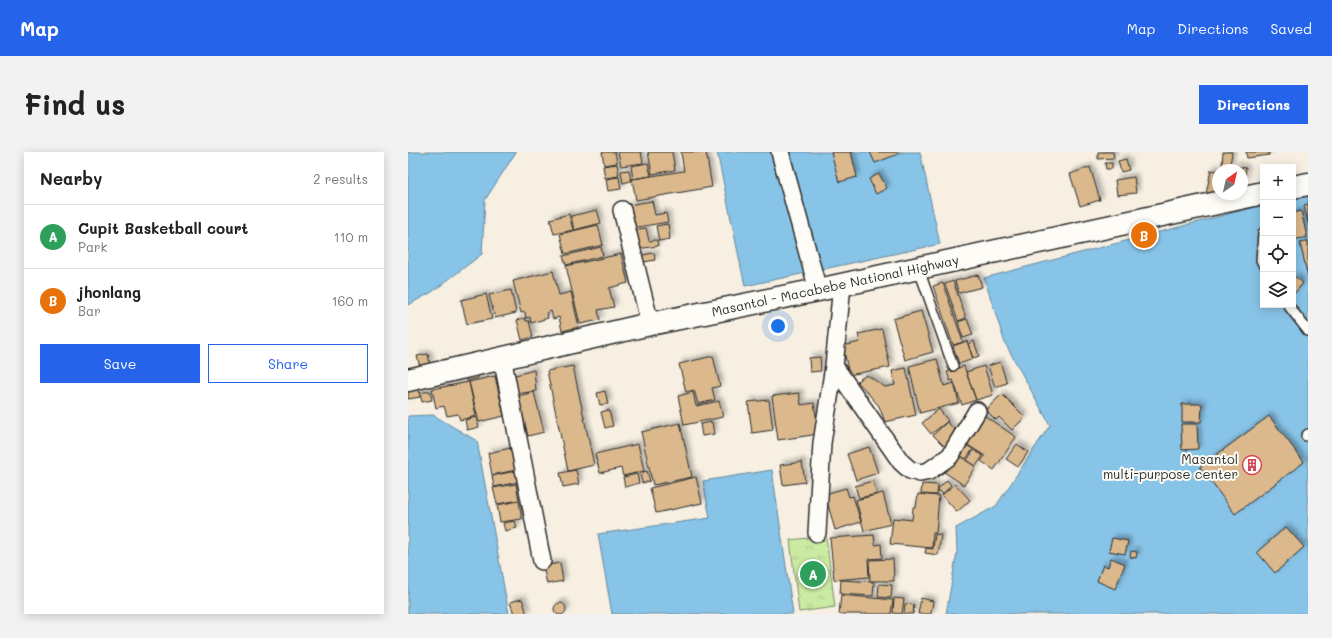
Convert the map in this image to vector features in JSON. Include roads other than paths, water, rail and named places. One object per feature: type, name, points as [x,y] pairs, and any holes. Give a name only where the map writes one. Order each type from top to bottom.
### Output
[{"type":"main road","points":[[1296,186],[1308,184]]},
{"type":"main road","name":"Masantol - Macabebe National Highway","points":[[408,380],[502,357],[650,324],[842,285],[918,267],[1260,194]]},
{"type":"street","points":[[780,152],[818,290]]},
{"type":"street","points":[[622,210],[650,324]]},
{"type":"street","points":[[817,534],[822,443],[834,366],[842,285]]},
{"type":"street","points":[[502,357],[542,561]]},
{"type":"street","points":[[834,366],[901,462],[910,470],[920,473],[929,471],[950,456],[977,411]]},
{"type":"lane","points":[[918,267],[953,366]]},
{"type":"lane","points":[[1290,308],[1308,331]]},
{"type":"water","points":[[408,152],[516,152],[485,200],[482,254],[432,292],[408,305]]},
{"type":"water","points":[[717,152],[920,152],[940,244],[745,286]]},
{"type":"water","points":[[1308,196],[1308,614],[946,614],[957,552],[956,528],[996,506],[1050,425],[1005,343],[984,278],[1260,206],[1260,308],[1296,308],[1296,198]]},
{"type":"water","points":[[433,415],[477,441],[509,614],[408,614],[408,416]]},
{"type":"water","points":[[772,470],[793,614],[612,614],[598,534],[710,518],[703,481]]},
{"type":"place","name":"jhonlang","points":[[1144,235]]},
{"type":"place","name":"Masantol multi-purpose center","points":[[1252,465]]},
{"type":"place","name":"Cupit Basketball court","points":[[813,574]]}]
